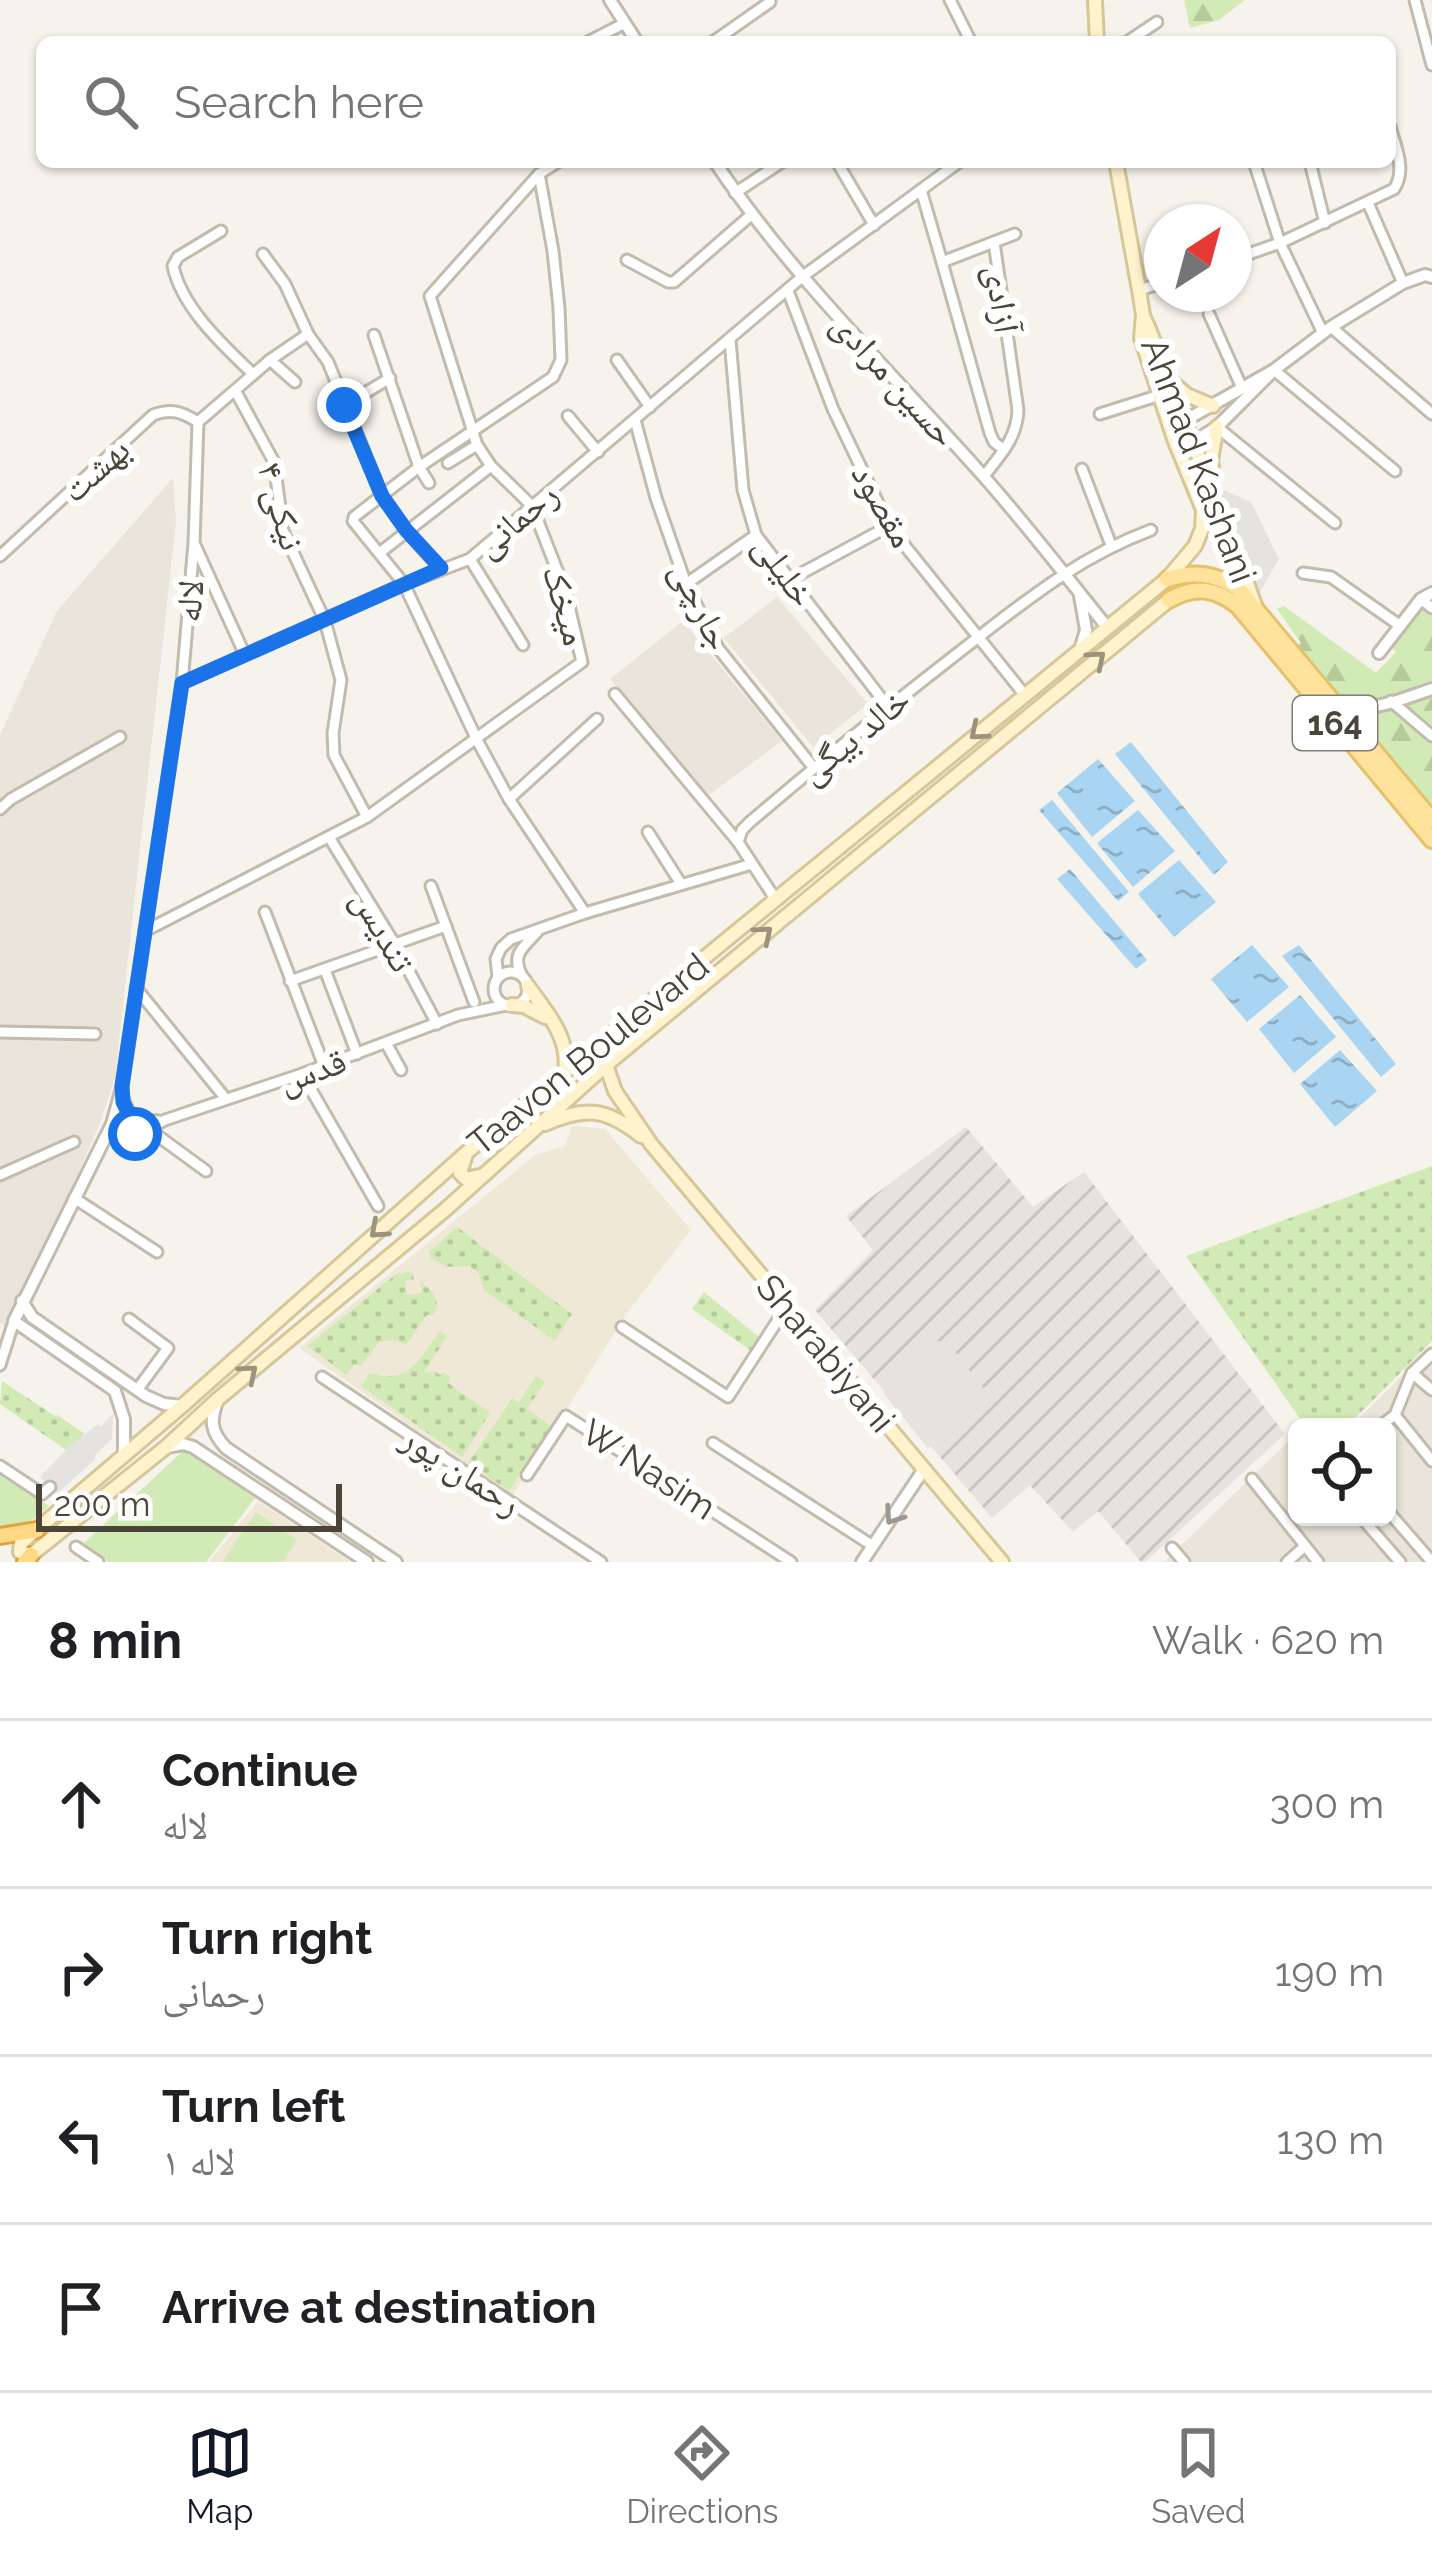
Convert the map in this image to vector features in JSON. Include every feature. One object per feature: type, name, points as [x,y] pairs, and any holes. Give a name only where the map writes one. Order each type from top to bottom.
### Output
[{"type":"highway","points":[[0,1536],[37,1530]]},
{"type":"main road","points":[[1095,0],[1097,36]]},
{"type":"main road","name":"Ahmad Kashani","points":[[1118,168],[1143,315],[1141,338],[1203,509],[1195,545],[1167,579]]},
{"type":"main road","name":"Ahmad Kashani","points":[[1143,315],[1255,606]]},
{"type":"main road","points":[[1166,378],[1213,406]]},
{"type":"main road","points":[[1215,495],[1211,460],[1217,427]]},
{"type":"main road","points":[[1167,579],[1204,573],[1222,578],[1255,606]]},
{"type":"main road","name":"Taavon Boulevard","points":[[26,1554],[37,1530],[466,1153],[1167,579]]},
{"type":"main road","name":"164","points":[[1169,600],[1197,589],[1213,591],[1238,606],[1432,840]]},
{"type":"main road","name":"Taavon Boulevard","points":[[26,1554],[166,1447],[446,1209],[606,1065],[1169,600]]},
{"type":"main road","name":"164","points":[[1255,606],[1432,820]]},
{"type":"main road","points":[[525,981],[563,1038],[568,1054],[565,1072]]},
{"type":"main road","points":[[509,1005],[524,1006],[551,1020]]},
{"type":"main road","points":[[563,1038],[579,1046],[597,1047]]},
{"type":"main road","name":"Sharabiyani","points":[[606,1065],[615,1091],[651,1144],[1002,1562]]},
{"type":"main road","name":"Sharabiyani","points":[[535,1128],[564,1115],[603,1113],[621,1120],[651,1144]]},
{"type":"main road","points":[[466,1153],[460,1173],[466,1179],[484,1175]]},
{"type":"main road","points":[[424,1190],[444,1186],[450,1192],[446,1209]]},
{"type":"street","points":[[722,36],[769,0]]},
{"type":"street","points":[[950,0],[968,36]]},
{"type":"street","points":[[1415,0],[1432,65]]},
{"type":"street","points":[[613,1],[633,36]]},
{"type":"street","points":[[1419,14],[1432,7]]},
{"type":"street","points":[[1135,36],[1157,22]]},
{"type":"street","points":[[600,36],[625,23]]},
{"type":"street","points":[[1252,253],[1368,203],[1399,183],[1396,150]]},
{"type":"street","points":[[548,168],[539,174],[555,270],[561,360],[553,377],[419,467],[354,519],[404,584],[509,799],[585,913]]},
{"type":"street","name":"حسین مرادی","points":[[719,168],[802,277],[984,476],[1107,627]]},
{"type":"street","points":[[735,193],[773,168]]},
{"type":"street","points":[[840,168],[874,225]]},
{"type":"street","name":"رحمانی","points":[[182,683],[470,559],[802,277],[947,168]]},
{"type":"street","points":[[1256,168],[1280,243],[1327,330],[1432,414]]},
{"type":"street","points":[[1311,168],[1325,223]]},
{"type":"street","name":"میخک","points":[[477,740],[582,662],[566,593],[532,506],[491,466],[477,445],[430,296],[539,174]]},
{"type":"street","name":"آزادی","points":[[921,190],[942,262],[994,242],[1018,410],[1017,428],[984,476]]},
{"type":"street","points":[[1368,203],[1403,283]]},
{"type":"street","points":[[627,260],[674,282],[751,215]]},
{"type":"street","points":[[221,231],[178,257],[173,266],[176,281],[198,315],[253,374]]},
{"type":"street","points":[[994,242],[1015,234]]},
{"type":"street","points":[[263,254],[328,362],[382,496],[441,568]]},
{"type":"street","points":[[942,262],[990,433],[1004,450]]},
{"type":"street","points":[[1274,370],[1217,427],[1195,442],[1174,439],[1184,421],[1274,370],[1403,283],[1430,273]]},
{"type":"street","points":[[1139,290],[1144,288]]},
{"type":"street","name":"مقصود","points":[[788,290],[833,409],[889,526],[1024,694]]},
{"type":"street","points":[[1209,314],[1242,388]]},
{"type":"street","points":[[199,422],[270,360],[308,334]]},
{"type":"street","points":[[374,335],[429,484]]},
{"type":"street","name":"خلیلی","points":[[730,339],[743,490],[756,535],[887,707]]},
{"type":"street","points":[[270,360],[295,382]]},
{"type":"street","points":[[617,360],[650,407]]},
{"type":"street","points":[[1274,370],[1395,470]]},
{"type":"street","points":[[344,405],[390,378]]},
{"type":"street","name":"نیکی ۴","points":[[236,392],[274,462],[283,531],[325,620],[341,680],[334,754],[367,817]]},
{"type":"street","points":[[1100,415],[1160,395]]},
{"type":"street","name":"بهشت","points":[[0,556],[153,415],[168,410],[199,422]]},
{"type":"street","points":[[568,416],[598,452]]},
{"type":"street","name":"جارچی","points":[[634,420],[686,584],[718,648],[813,767]]},
{"type":"street","name":"لاله","points":[[111,1126],[122,1086],[182,683],[199,422]]},
{"type":"street","points":[[1217,427],[1335,523]]},
{"type":"street","points":[[448,464],[477,445]]},
{"type":"street","points":[[382,551],[491,466]]},
{"type":"street","points":[[1082,469],[1111,545]]},
{"type":"street","points":[[789,580],[889,526]]},
{"type":"street","name":"خالد بیگی","points":[[738,842],[750,822],[813,767],[1063,572],[1111,545],[1151,530]]},
{"type":"street","points":[[686,584],[756,535]]},
{"type":"street","points":[[194,543],[244,655]]},
{"type":"street","points":[[470,559],[523,645]]},
{"type":"street","points":[[1303,573],[1331,577],[1399,625]]},
{"type":"street","points":[[1079,593],[1086,630],[1082,647]]},
{"type":"street","points":[[1379,653],[1426,596],[1432,608]]},
{"type":"street","points":[[1324,692],[1351,707],[1369,709],[1432,689]]},
{"type":"street","points":[[615,694],[738,842],[776,900]]},
{"type":"street","points":[[1391,701],[1432,736]]},
{"type":"street","points":[[1366,742],[1369,709]]},
{"type":"street","points":[[509,799],[597,719]]},
{"type":"street","points":[[0,808],[120,737]]},
{"type":"street","points":[[145,931],[367,817],[477,740]]},
{"type":"street","points":[[648,832],[681,884]]},
{"type":"street","name":"تندیس","points":[[329,837],[437,1024]]},
{"type":"street","name":"قدس","points":[[458,1015],[497,980],[496,958],[511,939],[752,864]]},
{"type":"street","points":[[431,886],[474,1002]]},
{"type":"street","points":[[265,912],[324,1066]]},
{"type":"street","points":[[290,982],[446,926]]},
{"type":"street","points":[[525,981],[508,972],[497,980],[495,993],[509,1005],[523,1001],[525,981],[517,956],[537,932]]},
{"type":"street","points":[[325,970],[357,1054]]},
{"type":"street","points":[[136,988],[226,1099]]},
{"type":"street","name":"قدس","points":[[129,1139],[165,1120],[458,1015],[509,1005]]},
{"type":"street","points":[[0,1032],[95,1034]]},
{"type":"street","points":[[386,1043],[401,1070]]},
{"type":"street","points":[[302,1074],[378,1206]]},
{"type":"street","points":[[95,1162],[129,1139],[135,1126],[123,1102],[122,1086]]},
{"type":"street","points":[[0,1365],[22,1301],[111,1126],[119,1118],[131,1120]]},
{"type":"street","name":"قدس","points":[[131,1120],[165,1120]]},
{"type":"street","points":[[111,1126],[114,1138],[129,1139]]},
{"type":"street","points":[[150,1130],[206,1171]]},
{"type":"street","points":[[0,1175],[74,1142]]},
{"type":"street","points":[[74,1198],[157,1252]]},
{"type":"street","points":[[22,1301],[32,1317],[137,1390],[164,1404],[182,1406]]},
{"type":"street","points":[[622,1328],[728,1397],[787,1306]]},
{"type":"street","points":[[129,1319],[168,1348],[137,1390]]},
{"type":"street","points":[[14,1321],[115,1391],[124,1419],[124,1456]]},
{"type":"street","points":[[1391,1418],[1412,1373],[1432,1354]]},
{"type":"street","points":[[1412,1373],[1432,1390]]},
{"type":"street","name":"رحمان پور","points":[[322,1377],[601,1562]]},
{"type":"street","points":[[218,1399],[211,1425],[226,1448],[396,1562]]},
{"type":"street","name":"W Nasim","points":[[527,1475],[566,1415],[791,1562]]},
{"type":"street","points":[[1395,1415],[1432,1461]]},
{"type":"street","points":[[202,1453],[198,1445],[203,1436],[217,1438]]},
{"type":"street","points":[[712,1443],[873,1546]]},
{"type":"street","points":[[166,1447],[183,1444],[202,1453],[367,1562]]},
{"type":"street","points":[[0,1466],[42,1495],[50,1486]]},
{"type":"street","points":[[862,1562],[924,1469]]},
{"type":"street","points":[[1252,1480],[1318,1562]]},
{"type":"street","points":[[311,1524],[320,1511]]},
{"type":"street","points":[[1396,1520],[1432,1562]]},
{"type":"street","points":[[1369,1526],[1400,1562]]},
{"type":"street","points":[[1287,1562],[1305,1546]]},
{"type":"street","points":[[76,1547],[98,1562]]},
{"type":"street","points":[[1172,1547],[1184,1562]]},
{"type":"shaded area","points":[[173,478],[176,521],[115,1078],[68,1197],[5,1326],[0,1323],[0,735],[57,611]]},
{"type":"shaded area","points":[[1219,488],[1251,502],[1279,559],[1259,594]]},
{"type":"shaded area","points":[[777,597],[868,704],[813,747],[724,638]]},
{"type":"shaded area","points":[[683,621],[782,741],[709,795],[610,679]]},
{"type":"shaded area","points":[[572,1126],[605,1129],[691,1230],[627,1313],[512,1496],[299,1348],[535,1155],[565,1146]]},
{"type":"shaded area","points":[[966,1127],[1033,1207],[1084,1172],[1285,1434],[1145,1562],[1098,1511],[1073,1532],[1030,1485],[992,1518],[815,1310],[873,1250],[846,1216]]},
{"type":"shaded area","points":[[939,1341],[948,1343],[991,1398],[928,1448],[884,1394],[886,1386],[900,1377],[891,1366],[901,1356]]},
{"type":"shaded area","points":[[1432,1346],[1432,1562],[1164,1562],[1288,1442],[1288,1526],[1396,1526],[1396,1418],[1359,1418]]},
{"type":"shaded area","points":[[113,1413],[112,1439],[57,1494],[40,1477]]},
{"type":"shaded area","points":[[258,1501],[351,1562],[209,1562]]},
{"type":"green space","points":[[1184,0],[1245,0],[1219,20],[1190,28]]},
{"type":"green space","points":[[1284,606],[1376,673],[1396,652],[1390,647],[1420,608],[1432,616],[1432,684],[1368,701],[1341,696],[1295,648],[1301,643],[1277,609]]},
{"type":"green space","points":[[1432,698],[1432,812],[1372,739],[1379,712]]},
{"type":"green space","points":[[1432,1166],[1432,1341],[1355,1418],[1300,1418],[1186,1256]]},
{"type":"green space","points":[[457,1227],[572,1314],[555,1341],[484,1290],[478,1272],[469,1266],[447,1267],[431,1258],[429,1252]]},
{"type":"green space","points":[[408,1272],[414,1279],[405,1281],[407,1295],[422,1293],[420,1281],[433,1292],[438,1307],[406,1345],[394,1340],[379,1342],[361,1366],[354,1364],[347,1375],[307,1346],[395,1275]]},
{"type":"green space","points":[[704,1292],[759,1337],[750,1350],[692,1309]]},
{"type":"green space","points":[[440,1331],[447,1336],[424,1373],[443,1372],[451,1378],[448,1383],[490,1413],[462,1457],[361,1386],[370,1373],[404,1373]]},
{"type":"green space","points":[[536,1376],[545,1382],[527,1409],[551,1426],[509,1491],[468,1463],[512,1399],[519,1402]]},
{"type":"green space","points":[[2,1381],[85,1434],[66,1450],[0,1404]]},
{"type":"green space","points":[[185,1449],[255,1498],[206,1562],[109,1562],[84,1543]]},
{"type":"green space","points":[[0,1474],[49,1506],[21,1529],[0,1533]]},
{"type":"green space","points":[[256,1512],[297,1540],[283,1562],[222,1562]]},
{"type":"water","points":[[1131,742],[1228,862],[1214,875],[1115,754]]},
{"type":"water","points":[[1098,759],[1135,801],[1092,837],[1057,793]]},
{"type":"water","points":[[1052,800],[1129,892],[1118,901],[1039,810]]},
{"type":"water","points":[[1138,810],[1175,851],[1133,887],[1097,843]]},
{"type":"water","points":[[1179,860],[1216,902],[1174,937],[1138,894]]},
{"type":"water","points":[[1070,869],[1147,960],[1136,969],[1057,879]]},
{"type":"water","points":[[1252,945],[1289,987],[1247,1022],[1211,979]]},
{"type":"water","points":[[1299,945],[1396,1064],[1381,1077],[1282,956]]},
{"type":"water","points":[[1300,995],[1336,1037],[1294,1073],[1259,1029]]},
{"type":"water","points":[[1340,1050],[1377,1091],[1335,1127],[1300,1084]]},
{"type":"route","points":[[135,1134],[122,1086],[182,683],[441,568],[382,496],[344,405]]}]
